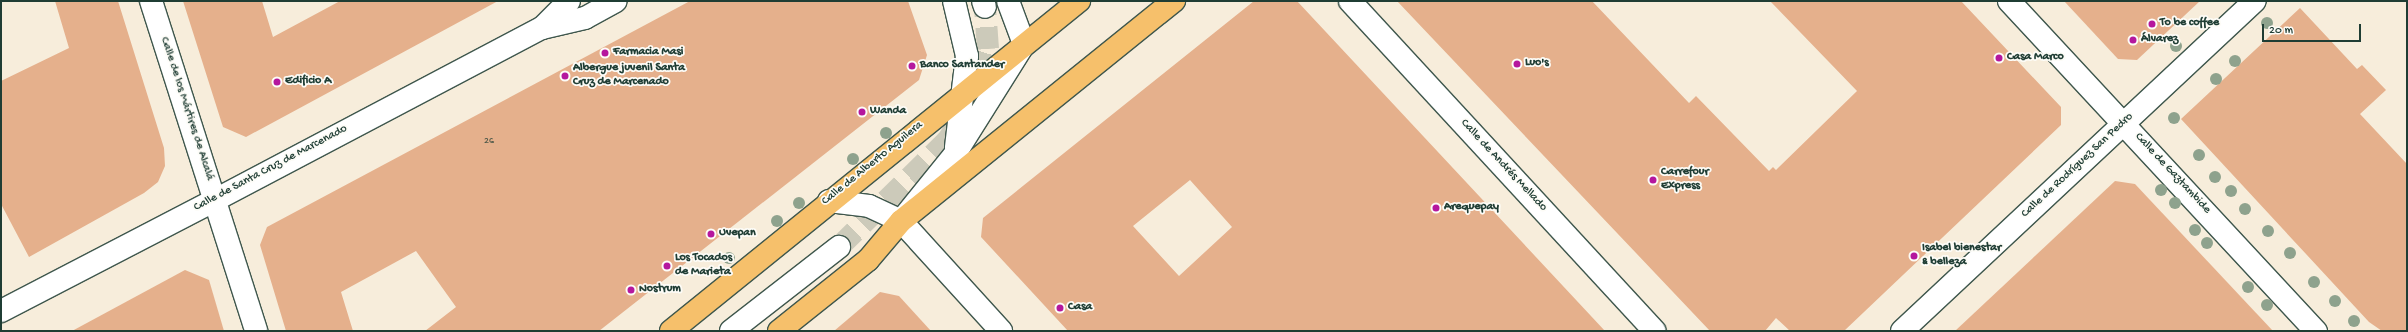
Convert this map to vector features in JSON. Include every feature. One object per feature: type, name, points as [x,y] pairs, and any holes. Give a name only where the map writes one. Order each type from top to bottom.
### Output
[{"type":"main road","name":"Calle de Alberto Aguilera","points":[[671,331],[829,200],[1079,1]]},
{"type":"main road","points":[[779,331],[868,260],[901,221],[1174,1]]},
{"type":"street","name":"Calle de los Mártires de Alcalá","points":[[151,1],[202,163],[217,199],[256,331]]},
{"type":"street","name":"Calle de Santa Cruz de Marcenado","points":[[542,28],[569,1]]},
{"type":"street","name":"Calle de Santa Cruz de Marcenado","points":[[1,311],[542,28],[585,18],[616,1]]},
{"type":"street","points":[[954,1],[967,56],[955,154]]},
{"type":"street","points":[[901,221],[955,154],[1024,44],[1008,1]]},
{"type":"street","name":"Calle de Andrés Mellado","points":[[1350,1],[1655,331]]},
{"type":"street","name":"Calle de Gaztambide","points":[[2009,1],[2316,331]]},
{"type":"street","name":"Calle de Rodríguez San Pedro","points":[[1902,331],[2255,1]]},
{"type":"street","points":[[829,200],[869,206],[901,221],[1001,331]]},
{"type":"street","points":[[731,331],[839,247]]},
{"type":"building","points":[[55,1],[118,1],[164,148],[165,166],[158,182],[144,193],[29,257],[1,204],[1,81],[69,48]]},
{"type":"building","name":"Edificio A","points":[[183,1],[262,1],[273,37],[340,1],[498,1],[246,137],[223,127]]},
{"type":"building","points":[[690,1],[908,1],[927,55],[919,80],[599,331],[425,331],[456,307],[416,251],[341,292],[353,331],[286,331],[260,245],[267,227]]},
{"type":"building","points":[[1254,1],[1297,1],[1605,331],[1068,331],[981,237],[983,218]],"holes":[[[1190,180],[1232,227],[1179,276],[1133,226]]]},
{"type":"building","points":[[1397,1],[1592,1],[1689,103],[1696,96],[1769,171],[1773,167],[1776,170],[1857,91],[1770,1],[1961,1],[2061,107],[2061,125],[1844,331],[1790,331],[1776,318],[1765,331],[1710,331]]},
{"type":"building","points":[[2064,1],[2200,1],[2137,60],[2118,59]]},
{"type":"building","points":[[2300,8],[2357,69],[2362,65],[2386,90],[2360,114],[2407,164],[2407,331],[2382,331],[2369,322],[2181,119]]},
{"type":"building","points":[[2115,181],[2135,184],[2273,331],[1955,331]]},
{"type":"building","points":[[185,270],[209,280],[224,331],[72,331]]},
{"type":"building","points":[[880,292],[899,296],[931,331],[834,331]]},
{"type":"tunnel","points":[[839,247],[947,141],[971,106],[988,49],[985,7]]},
{"type":"place","name":"To be coffee","points":[[2152,24]]},
{"type":"place","name":"Álvarez","points":[[2133,40]]},
{"type":"place","name":"Farmacia Masi","points":[[605,53]]},
{"type":"place","name":"Casa Marco","points":[[1999,58]]},
{"type":"place","name":"Luo's","points":[[1517,64]]},
{"type":"place","name":"Banco Santander","points":[[912,66]]},
{"type":"place","name":"Albergue juvenil Santa Cruz de Marcenado","points":[[565,76]]},
{"type":"place","name":"Edificio A","points":[[277,82]]},
{"type":"place","name":"Wanda","points":[[862,112]]},
{"type":"place","name":"Carrefour Express","points":[[1653,180]]},
{"type":"place","name":"Arequepay","points":[[1436,208]]},
{"type":"place","name":"Uvepan","points":[[711,234]]},
{"type":"place","name":"Isabel bienestar & belleza","points":[[1914,256]]},
{"type":"place","name":"Los Tocados de Marieta","points":[[667,266]]},
{"type":"place","name":"Nostrum","points":[[631,290]]},
{"type":"place","name":"Casa","points":[[1060,308]]}]
